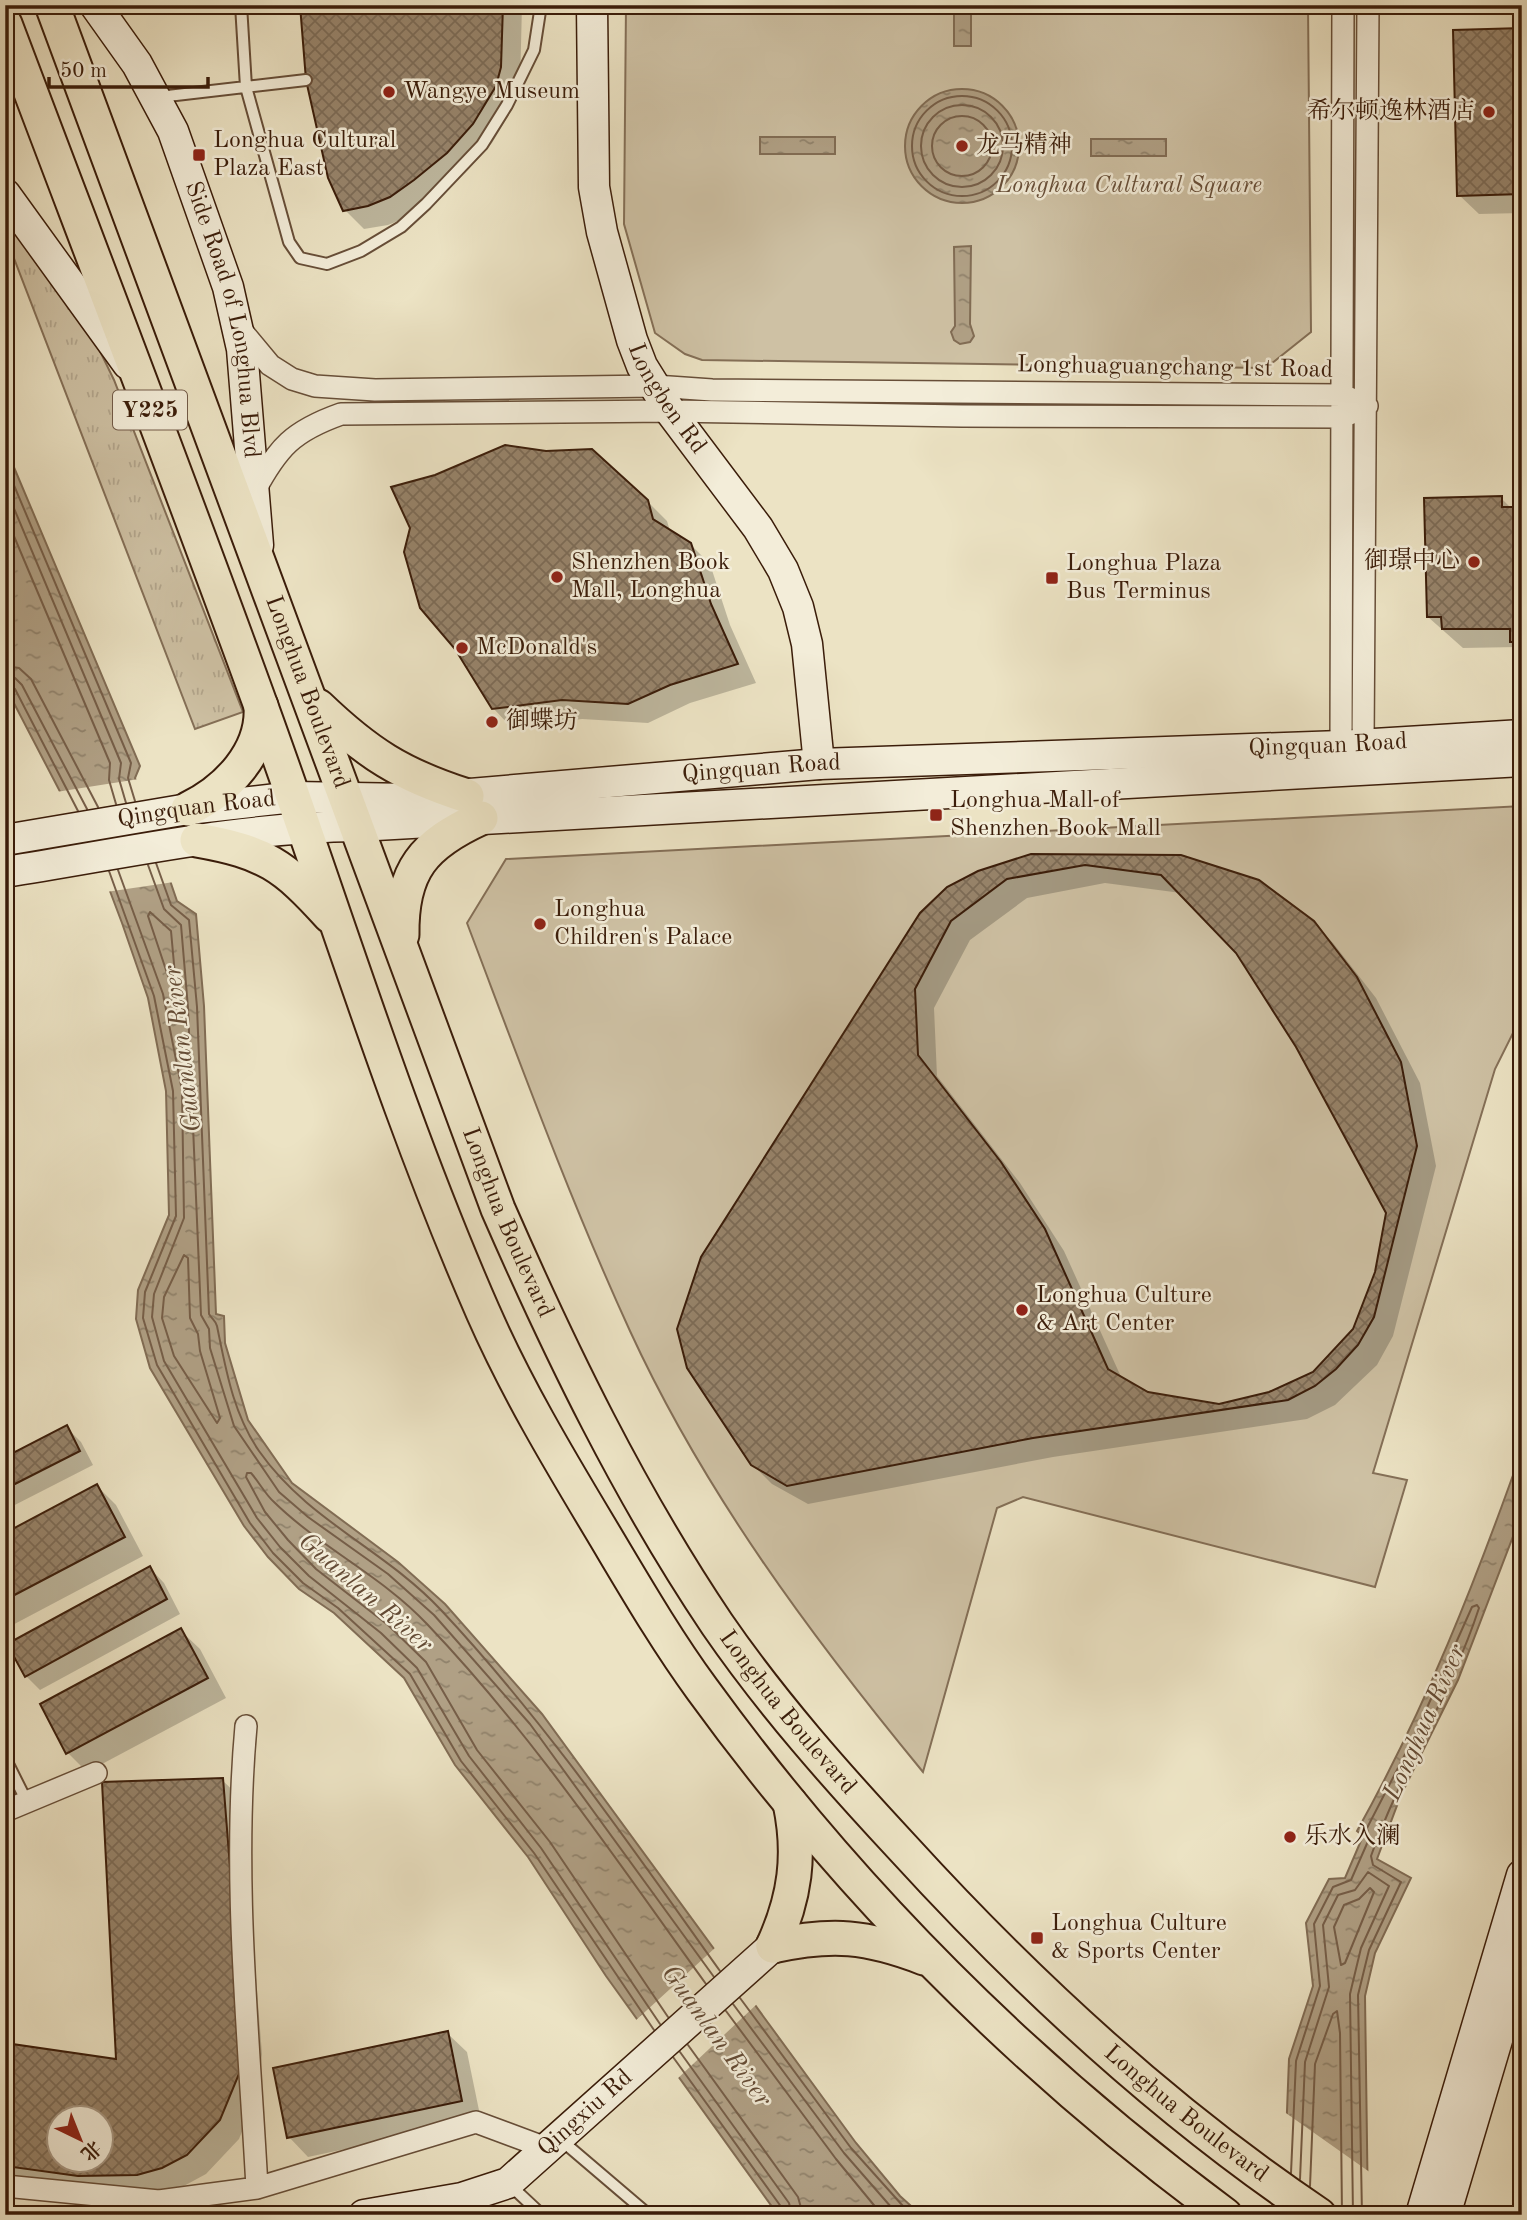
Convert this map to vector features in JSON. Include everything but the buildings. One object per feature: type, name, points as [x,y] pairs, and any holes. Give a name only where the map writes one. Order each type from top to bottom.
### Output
[{"type":"main road","name":"Longhua Boulevard","points":[[52,5],[353,811],[498,1209],[559,1344],[624,1472],[718,1624],[770,1696],[822,1759],[947,1897],[1038,1988],[1163,2101],[1319,2215]]},
{"type":"main road","name":"Side Road of Longhua Blvd","points":[[95,5],[157,97],[173,131],[228,287],[242,349],[259,560]]},
{"type":"main road","name":"Longben Rd","points":[[592,5],[593,160],[598,210],[632,340],[670,411],[758,528],[783,570],[798,607],[807,644],[819,764]]},
{"type":"main road","name":"Longhua Boulevard","points":[[5,24],[261,704],[384,1059],[484,1314],[530,1411],[644,1601],[701,1687],[790,1802],[929,1961],[1044,2067],[1217,2209]]},
{"type":"main road","points":[[5,194],[137,377]]},
{"type":"main road","points":[[312,701],[373,755],[474,807],[417,862],[404,903],[402,948]]},
{"type":"main road","points":[[261,704],[262,723],[243,764],[201,803],[192,825],[275,863],[295,879],[338,925]]},
{"type":"main road","name":"Qingquan Road","points":[[474,807],[819,764],[1352,745],[1522,735]]},
{"type":"main road","name":"Qingquan Road","points":[[19,837],[192,825],[299,812],[474,807],[1522,761]]},
{"type":"main road","name":"Qingquan Road","points":[[5,872],[44,866],[192,825]]},
{"type":"main road","points":[[773,1946],[788,1911],[796,1871],[797,1850],[790,1802]]},
{"type":"main road","points":[[1421,2215],[1522,1875]]},
{"type":"main road","points":[[773,1946],[833,1936],[857,1938],[929,1961]]},
{"type":"main road","name":"Qingxiu Rd","points":[[364,2215],[462,2198],[508,2183],[773,1946]]},
{"type":"main road","points":[[1445,2215],[1522,1956]]},
{"type":"street","points":[[1343,5],[1342,395],[1352,745]]},
{"type":"street","points":[[1352,745],[1367,406],[1368,5]]},
{"type":"street","name":"Longhuaguangchang 1st Road","points":[[236,322],[253,348],[270,365],[292,379],[315,386],[375,390],[655,386],[712,390],[1342,395],[1367,406]]},
{"type":"street","name":"Longhuaguangchang 1st Road","points":[[254,492],[272,460],[288,440],[314,424],[341,414],[670,411],[1343,417],[1367,406]]},
{"type":"street","points":[[246,1726],[242,1776],[243,1918],[257,2188]]},
{"type":"street","points":[[5,1811],[96,1773]]},
{"type":"street","points":[[5,2186],[159,2201],[257,2188],[476,2122],[552,2143]]},
{"type":"lane","points":[[241,5],[246,87],[289,242],[300,258],[327,264],[361,251],[401,227],[482,145],[507,105],[534,50],[541,5]]},
{"type":"lane","points":[[157,97],[306,80]]},
{"type":"lane","points":[[5,1758],[27,1802]]},
{"type":"lane","points":[[552,2143],[649,2215]]},
{"type":"lane","points":[[508,2183],[541,2214]]},
{"type":"green space","name":"Longhua Cultural Square","points":[[626,5],[1308,5],[1311,332],[1266,368],[702,360],[685,354],[655,333],[624,224]]},
{"type":"green space","points":[[5,211],[97,345],[114,380],[243,712],[195,729],[5,235]]},
{"type":"green space","name":"Longhua Culture & Art Center","points":[[1522,806],[1522,1015],[1495,1069],[1373,1473],[1407,1480],[1375,1587],[1023,1497],[997,1508],[923,1772],[840,1668],[762,1561],[691,1449],[630,1331],[565,1180],[467,923],[506,859]]},
{"type":"water","points":[[954,5],[971,5],[971,46],[954,46]]},
{"type":"water","points":[[962,89],[984,94],[1002,106],[1014,124],[1019,146],[1014,168],[1002,186],[984,198],[962,203],[940,198],[922,186],[910,168],[905,146],[910,124],[922,106],[940,94]]},
{"type":"water","points":[[760,137],[835,137],[835,154],[760,154]]},
{"type":"water","points":[[1091,139],[1166,139],[1166,156],[1091,156]]},
{"type":"water","points":[[971,246],[970,324],[974,336],[970,342],[960,344],[954,340],[951,332],[955,326],[954,247]]},
{"type":"water","name":"Guanlan River","points":[[5,446],[140,766],[135,778],[177,901],[196,914],[204,1006],[216,1314],[224,1316],[225,1343],[248,1420],[292,1483],[398,1562],[445,1604],[542,1714],[856,2143],[900,2196],[921,2215],[778,2215],[606,1976],[528,1857],[455,1765],[404,1678],[334,1613],[299,1589],[268,1557],[244,1526],[150,1368],[136,1319],[138,1290],[169,1215],[166,1091],[148,998],[105,878],[5,686]]},
{"type":"water","name":"Longhua River","points":[[1522,1450],[1522,1513],[1458,1680],[1401,1795],[1377,1859],[1411,1878],[1375,1953],[1365,1996],[1368,2215],[1283,2215],[1289,2059],[1313,1986],[1306,1923],[1329,1879],[1345,1878],[1363,1836],[1357,1831],[1405,1738],[1448,1644]]},
{"type":"pier","points":[[139,779],[174,882],[106,892],[56,792]]},
{"type":"pier","points":[[716,1947],[757,2004],[676,2080],[635,2021]]},
{"type":"pier","points":[[1283,2111],[1371,2173],[1372,2215],[1279,2215]]},
{"type":"place","name":"Wangye Museum","points":[[389,92]]},
{"type":"place","name":"希尔顿逸林酒店","points":[[1489,112]]},
{"type":"place","name":"龙马精神","points":[[962,146]]},
{"type":"place","name":"Longhua Cultural Plaza East","points":[[199,155]]},
{"type":"place","name":"御璟中心","points":[[1474,562]]},
{"type":"place","name":"Shenzhen Book Mall, Longhua","points":[[557,577]]},
{"type":"place","name":"Longhua Plaza Bus Terminus","points":[[1052,578]]},
{"type":"place","name":"McDonald's","points":[[462,648]]},
{"type":"place","name":"御蝶坊","points":[[492,722]]},
{"type":"place","name":"Longhua Mall of Shenzhen Book Mall","points":[[936,815]]},
{"type":"place","name":"Longhua Children's Palace","points":[[540,924]]},
{"type":"place","name":"Longhua Culture & Art Center","points":[[1022,1310]]},
{"type":"place","name":"乐水入澜","points":[[1290,1837]]},
{"type":"place","name":"Longhua Culture & Sports Center","points":[[1037,1938]]}]
